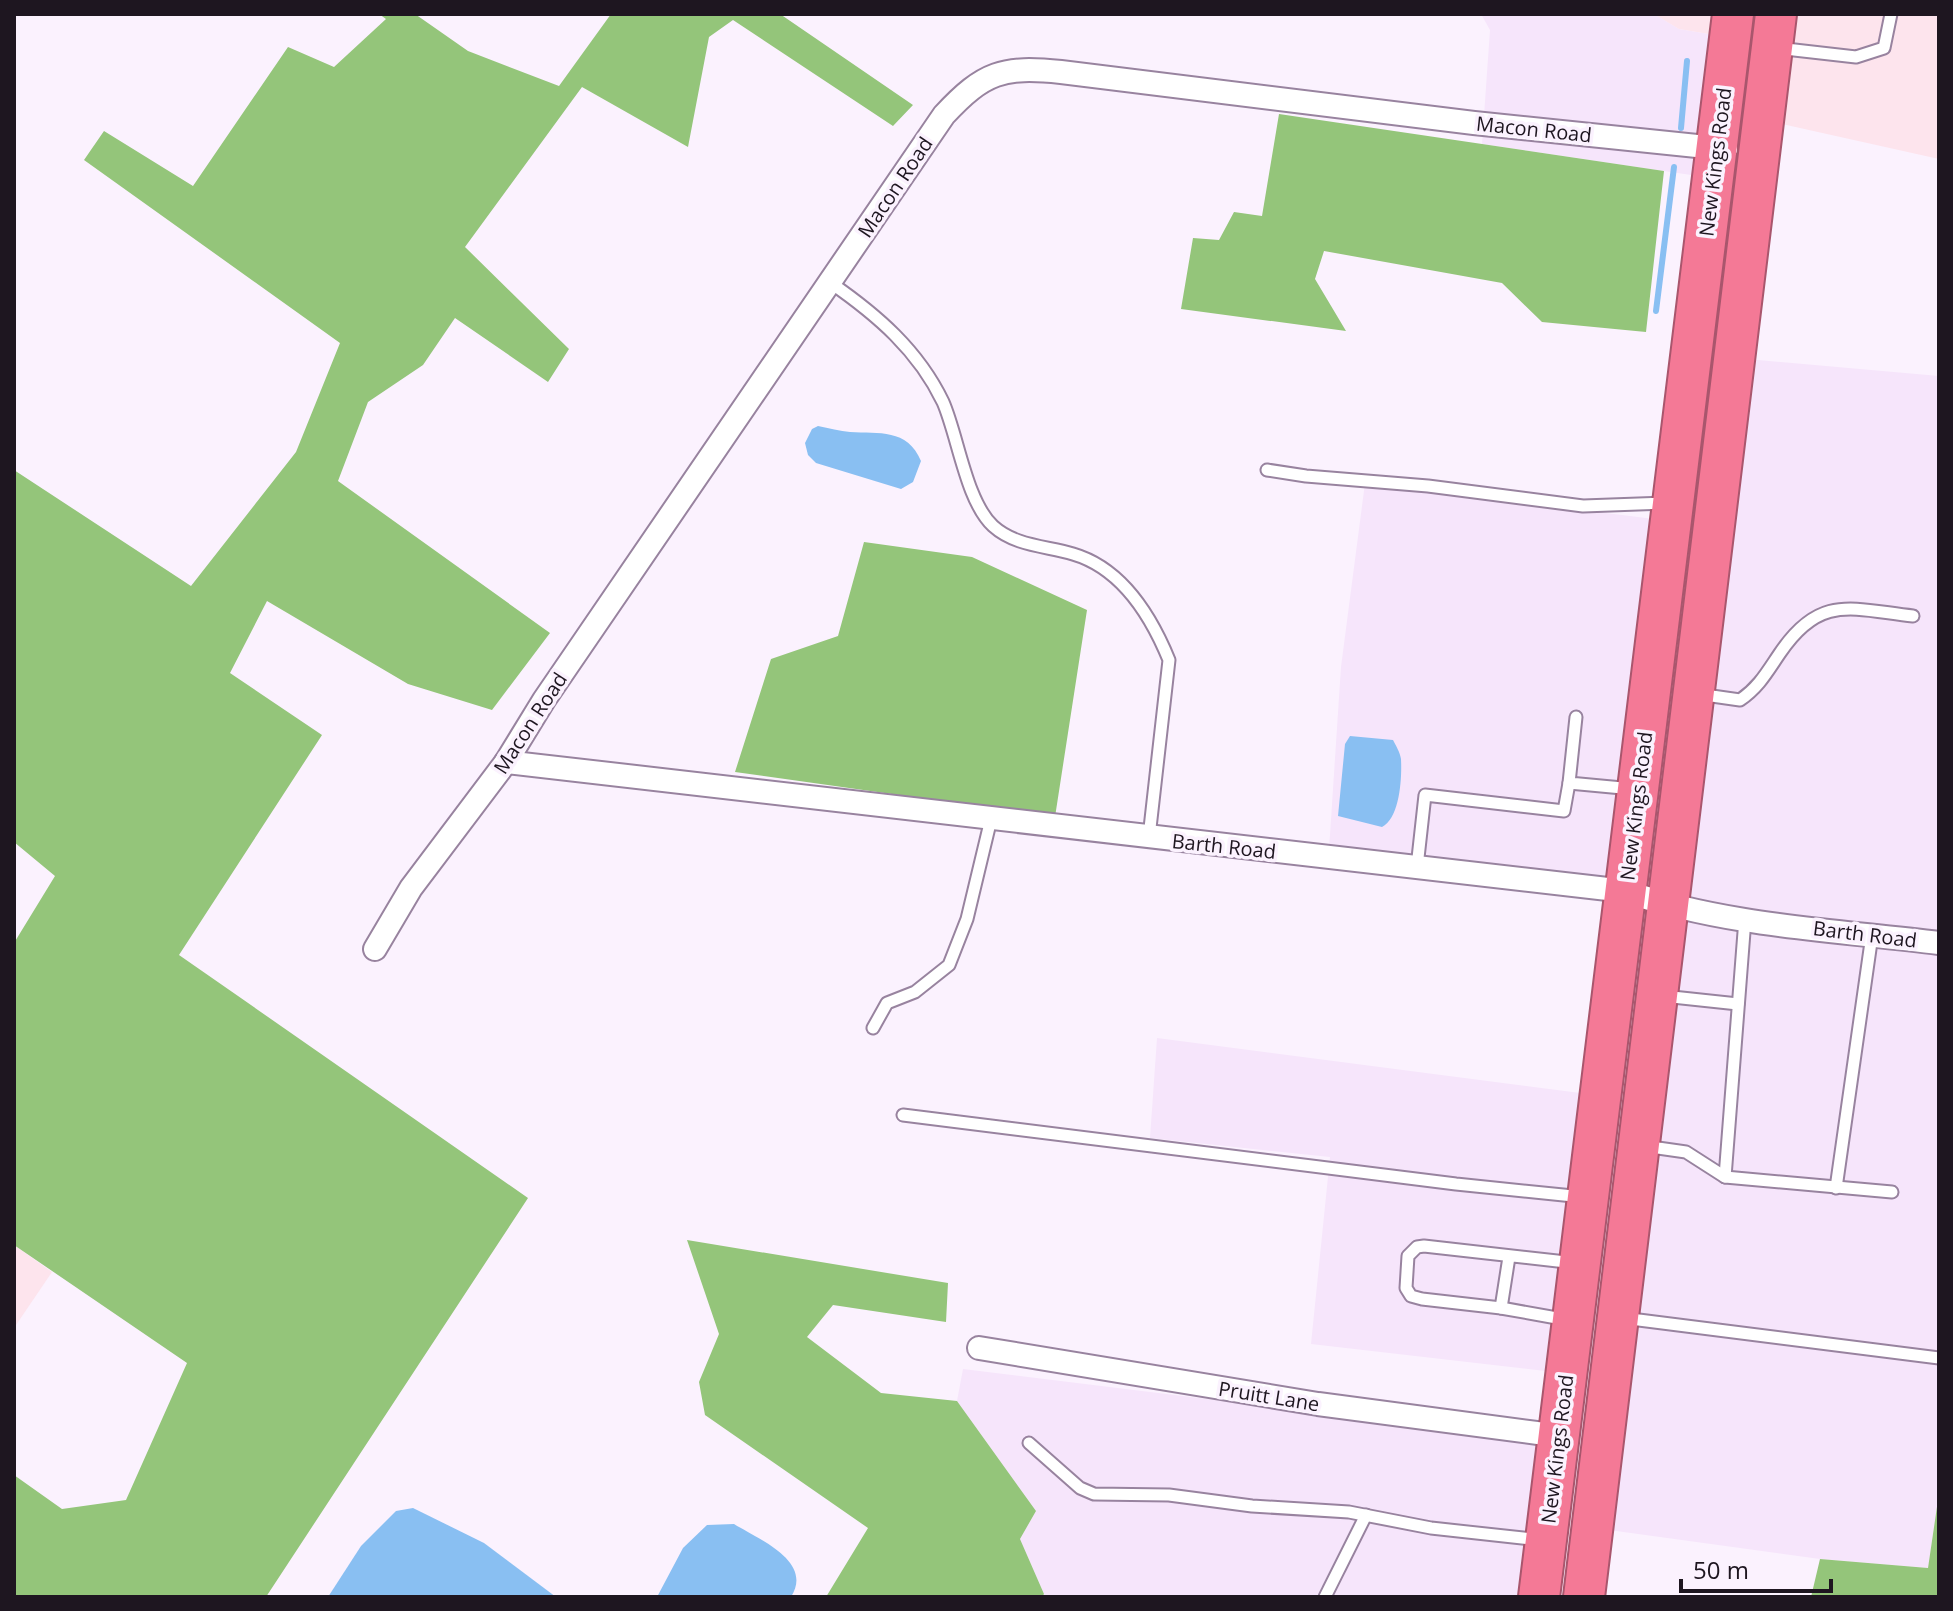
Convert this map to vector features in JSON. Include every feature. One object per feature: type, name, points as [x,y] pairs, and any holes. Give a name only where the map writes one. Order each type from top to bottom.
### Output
[{"type":"highway","name":"New Kings Road","points":[[1539,1597],[1733,14]]},
{"type":"highway","points":[[1584,1597],[1774,31]]},
{"type":"street","name":"Macon Road","points":[[375,949],[411,888],[506,762],[544,700],[944,115],[964,94],[989,77],[1008,71],[1032,69],[1474,123],[1759,152]]},
{"type":"street","name":"Barth Road","points":[[506,762],[1625,891],[1668,906],[1745,919],[1939,943]]},
{"type":"street","name":"Pruitt Lane","points":[[979,1348],[1318,1404],[1560,1436]]},
{"type":"lane","points":[[1774,31],[1856,57],[1884,48],[1891,14]]},
{"type":"lane","points":[[831,283],[874,313],[926,372],[943,403],[980,510],[993,526],[1011,537],[1038,547],[1074,554],[1099,566],[1128,590],[1146,615],[1169,660],[1149,838]]},
{"type":"lane","points":[[1267,470],[1583,506],[1674,503]]},
{"type":"lane","points":[[1694,694],[1740,700],[1755,690],[1785,645],[1817,614],[1836,608],[1913,616]]},
{"type":"lane","points":[[1417,867],[1425,795],[1564,811],[1576,717]]},
{"type":"lane","points":[[1569,783],[1637,790]]},
{"type":"lane","points":[[873,1028],[887,1003],[915,992],[949,965],[967,919],[991,819]]},
{"type":"lane","points":[[1725,1177],[1745,919]]},
{"type":"lane","points":[[1836,1188],[1872,935]]},
{"type":"lane","points":[[1657,996],[1738,1004]]},
{"type":"lane","points":[[903,1115],[1456,1184],[1587,1197]]},
{"type":"lane","points":[[1639,1145],[1686,1152],[1725,1177],[1892,1192]]},
{"type":"lane","points":[[1572,1320],[1411,1296],[1406,1288],[1408,1256],[1417,1247],[1424,1246],[1579,1264]]},
{"type":"lane","points":[[1501,1308],[1509,1257]]},
{"type":"lane","points":[[1618,1317],[1939,1358]]},
{"type":"lane","points":[[1029,1443],[1080,1488],[1094,1494],[1169,1495],[1252,1506],[1349,1512],[1431,1528],[1545,1540]]},
{"type":"lane","points":[[1325,1597],[1366,1515]]},
{"type":"shaded area","points":[[1481,14],[1654,14],[1679,29],[1715,35],[1698,176],[1482,144],[1490,30]]},
{"type":"shaded area","points":[[1654,14],[1719,14],[1715,35],[1679,29]]},
{"type":"shaded area","points":[[1794,14],[1939,14],[1939,159],[1782,124]]},
{"type":"shaded area","points":[[1747,359],[1939,376],[1939,1493],[1928,1568],[1820,1559],[1609,1530]]},
{"type":"shaded area","points":[[1365,483],[1662,520],[1612,881],[1329,850],[1341,667]]},
{"type":"shaded area","points":[[1157,1038],[1588,1094],[1554,1372],[1311,1344],[1330,1157],[1150,1138]]},
{"type":"shaded area","points":[[14,1245],[52,1272],[14,1328]]},
{"type":"shaded area","points":[[963,1369],[1550,1441],[1530,1597],[1042,1597],[1044,1594],[1020,1539],[1036,1511],[957,1401]]},
{"type":"green space","points":[[379,14],[415,14],[468,51],[559,86],[611,14],[780,14],[913,105],[893,126],[733,20],[709,37],[688,147],[582,87],[465,247],[569,349],[548,382],[455,318],[423,365],[368,402],[338,481],[550,633],[492,710],[408,684],[267,601],[230,673],[322,735],[179,955],[528,1198],[266,1597],[14,1597],[14,1475],[62,1509],[126,1500],[187,1363],[14,1245],[14,943],[55,876],[14,842],[14,470],[191,586],[296,452],[340,343],[84,160],[104,131],[193,186],[288,47],[334,67],[386,19]]},
{"type":"green space","points":[[1279,114],[1664,171],[1646,332],[1542,322],[1502,283],[1324,251],[1315,279],[1346,331],[1181,309],[1193,238],[1219,240],[1234,212],[1262,216]]},
{"type":"green space","points":[[864,542],[972,557],[1087,610],[1055,817],[735,772],[771,659],[838,636]]},
{"type":"green space","points":[[687,1240],[948,1283],[946,1322],[833,1305],[807,1337],[881,1393],[957,1401],[1036,1511],[1020,1539],[1044,1594],[1042,1597],[826,1597],[868,1528],[705,1415],[699,1382],[719,1334]]},
{"type":"green space","points":[[1939,1493],[1939,1597],[1811,1597],[1820,1559],[1928,1568]]},
{"type":"water","points":[[818,426],[900,438],[915,450],[921,461],[913,482],[901,489],[816,463],[808,455],[805,443],[812,429]]},
{"type":"water","points":[[1350,736],[1393,740],[1400,754],[1399,797],[1393,815],[1382,827],[1338,816],[1345,744]]},
{"type":"water","points":[[413,1508],[484,1543],[556,1597],[328,1597],[361,1546],[396,1511]]},
{"type":"water","points":[[734,1524],[769,1544],[789,1562],[796,1584],[791,1597],[657,1597],[683,1548],[707,1525]]},
{"type":"waterway","points":[[1681,128],[1687,61]]},
{"type":"waterway","points":[[1656,311],[1674,167]]}]
